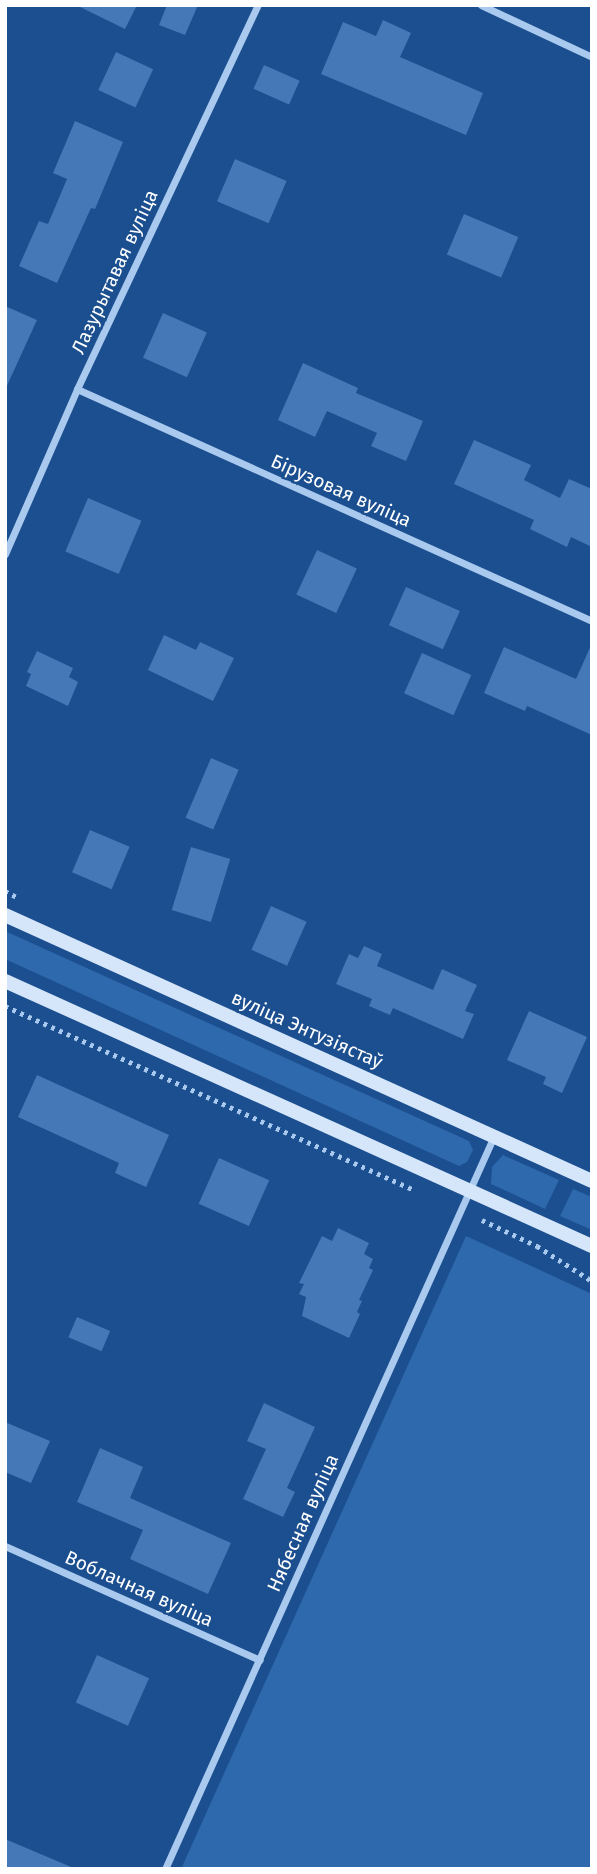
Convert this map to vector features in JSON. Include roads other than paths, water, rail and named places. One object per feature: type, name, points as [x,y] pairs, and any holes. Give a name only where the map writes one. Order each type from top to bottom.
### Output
[{"type":"street","name":"Лазурытавая вуліца","points":[[5,554],[77,389],[258,5]]},
{"type":"street","points":[[481,5],[592,57]]},
{"type":"street","name":"Бірузовая вуліца","points":[[77,389],[592,621]]},
{"type":"street","name":"вуліца Энтузіястаў","points":[[5,915],[592,1181]]},
{"type":"street","points":[[5,981],[592,1246]]},
{"type":"street","name":"Нябесная вуліца","points":[[164,1869],[494,1135]]},
{"type":"street","name":"Воблачная вуліца","points":[[5,1546],[260,1660]]}]
